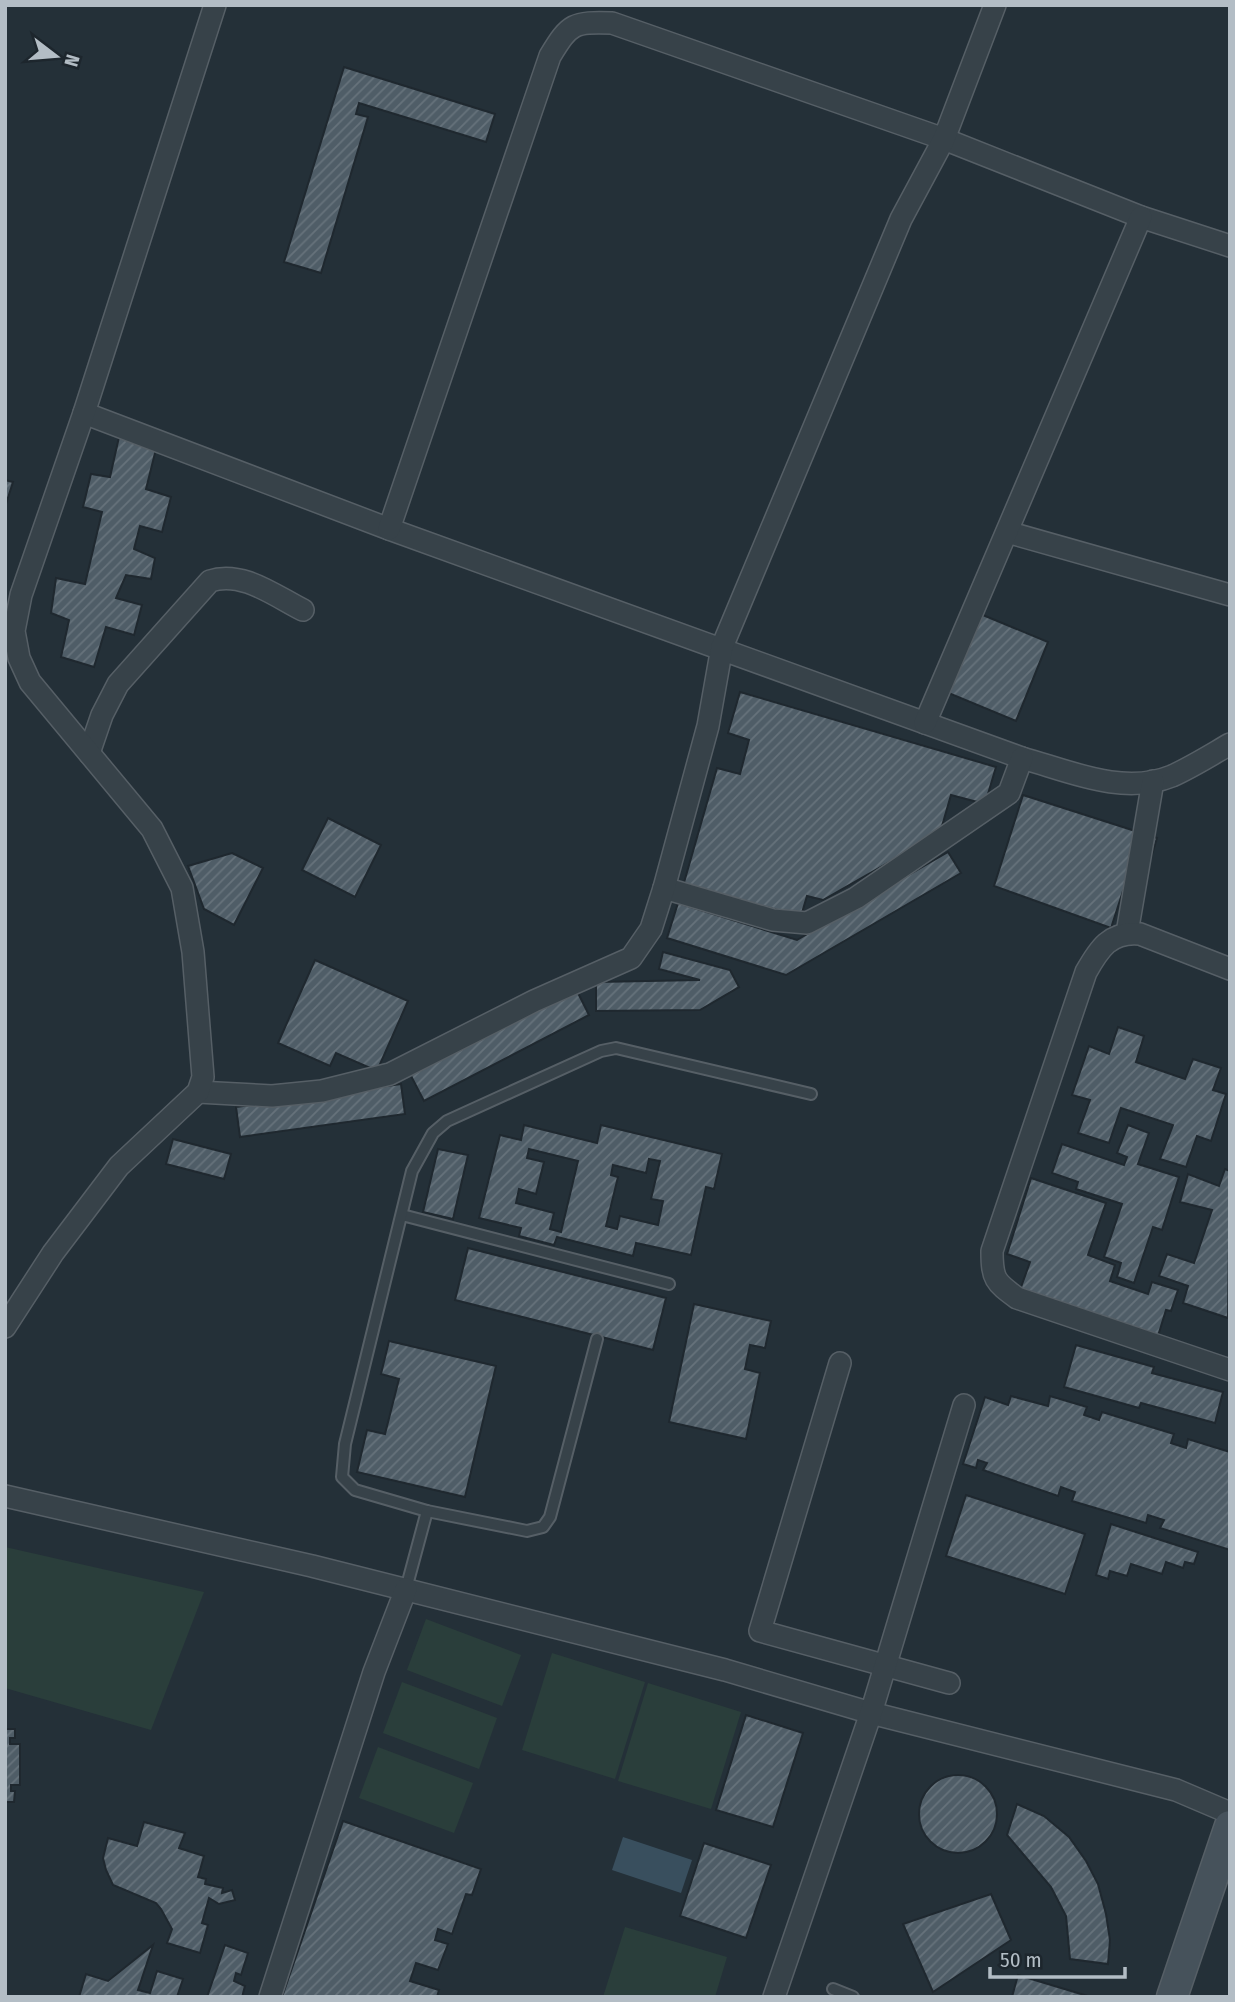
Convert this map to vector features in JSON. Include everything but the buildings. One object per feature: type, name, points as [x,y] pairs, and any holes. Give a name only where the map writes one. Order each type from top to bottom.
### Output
[{"type":"main road","points":[[1172,1997],[1230,1826]]},
{"type":"street","points":[[5,1327],[53,1253],[120,1166],[198,1092],[203,1077],[193,952],[182,888],[152,830],[30,682],[19,658],[14,631],[21,595],[84,413],[215,5]]},
{"type":"street","points":[[198,1092],[272,1096],[310,1093],[390,1074],[534,1001],[631,958],[651,929],[664,888],[708,726],[722,647],[901,219],[944,139],[995,5]]},
{"type":"street","points":[[389,528],[550,56],[566,30],[585,23],[612,23],[944,139],[1141,217],[1230,246]]},
{"type":"street","points":[[925,723],[1141,217]]},
{"type":"street","points":[[84,413],[389,528],[1022,758],[1109,783],[1153,781],[1171,776],[1230,744]]},
{"type":"street","points":[[1007,532],[1230,595]]},
{"type":"street","points":[[89,753],[102,715],[118,684],[210,581],[225,576],[240,579],[303,610]]},
{"type":"street","points":[[664,888],[773,920],[807,923],[856,898],[1009,793],[1022,758]]},
{"type":"street","points":[[1127,933],[1153,781]]},
{"type":"street","points":[[1230,969],[1140,934],[1127,933],[1112,938],[1100,949],[1086,972],[992,1251],[992,1272],[997,1283],[1017,1297],[1230,1370]]},
{"type":"street","points":[[840,1363],[760,1631],[949,1683]]},
{"type":"street","points":[[774,1997],[871,1713],[964,1405]]},
{"type":"street","points":[[5,1496],[406,1589],[725,1670],[871,1713],[1175,1790],[1230,1813]]},
{"type":"street","points":[[270,1997],[374,1672],[406,1589]]},
{"type":"lane","points":[[597,1339],[550,1517],[543,1527],[527,1531],[427,1511],[355,1490],[342,1477],[341,1465],[412,1171],[433,1133],[447,1121],[601,1051],[629,1049],[811,1094]]},
{"type":"lane","points":[[402,1215],[669,1284]]},
{"type":"lane","points":[[406,1589],[427,1511]]},
{"type":"lane","points":[[833,1989],[853,1997]]},
{"type":"green space","points":[[5,1547],[204,1592],[151,1730],[5,1688]]},
{"type":"green space","points":[[426,1619],[521,1655],[502,1706],[407,1670]]},
{"type":"green space","points":[[552,1653],[645,1682],[615,1779],[522,1750]]},
{"type":"green space","points":[[402,1682],[497,1718],[479,1769],[383,1733]]},
{"type":"green space","points":[[648,1683],[741,1712],[711,1809],[618,1781]]},
{"type":"green space","points":[[378,1747],[473,1783],[454,1833],[359,1798]]},
{"type":"green space","points":[[625,1927],[727,1957],[715,1997],[603,1997]]},
{"type":"water","points":[[623,1837],[692,1860],[681,1893],[612,1870]]}]
